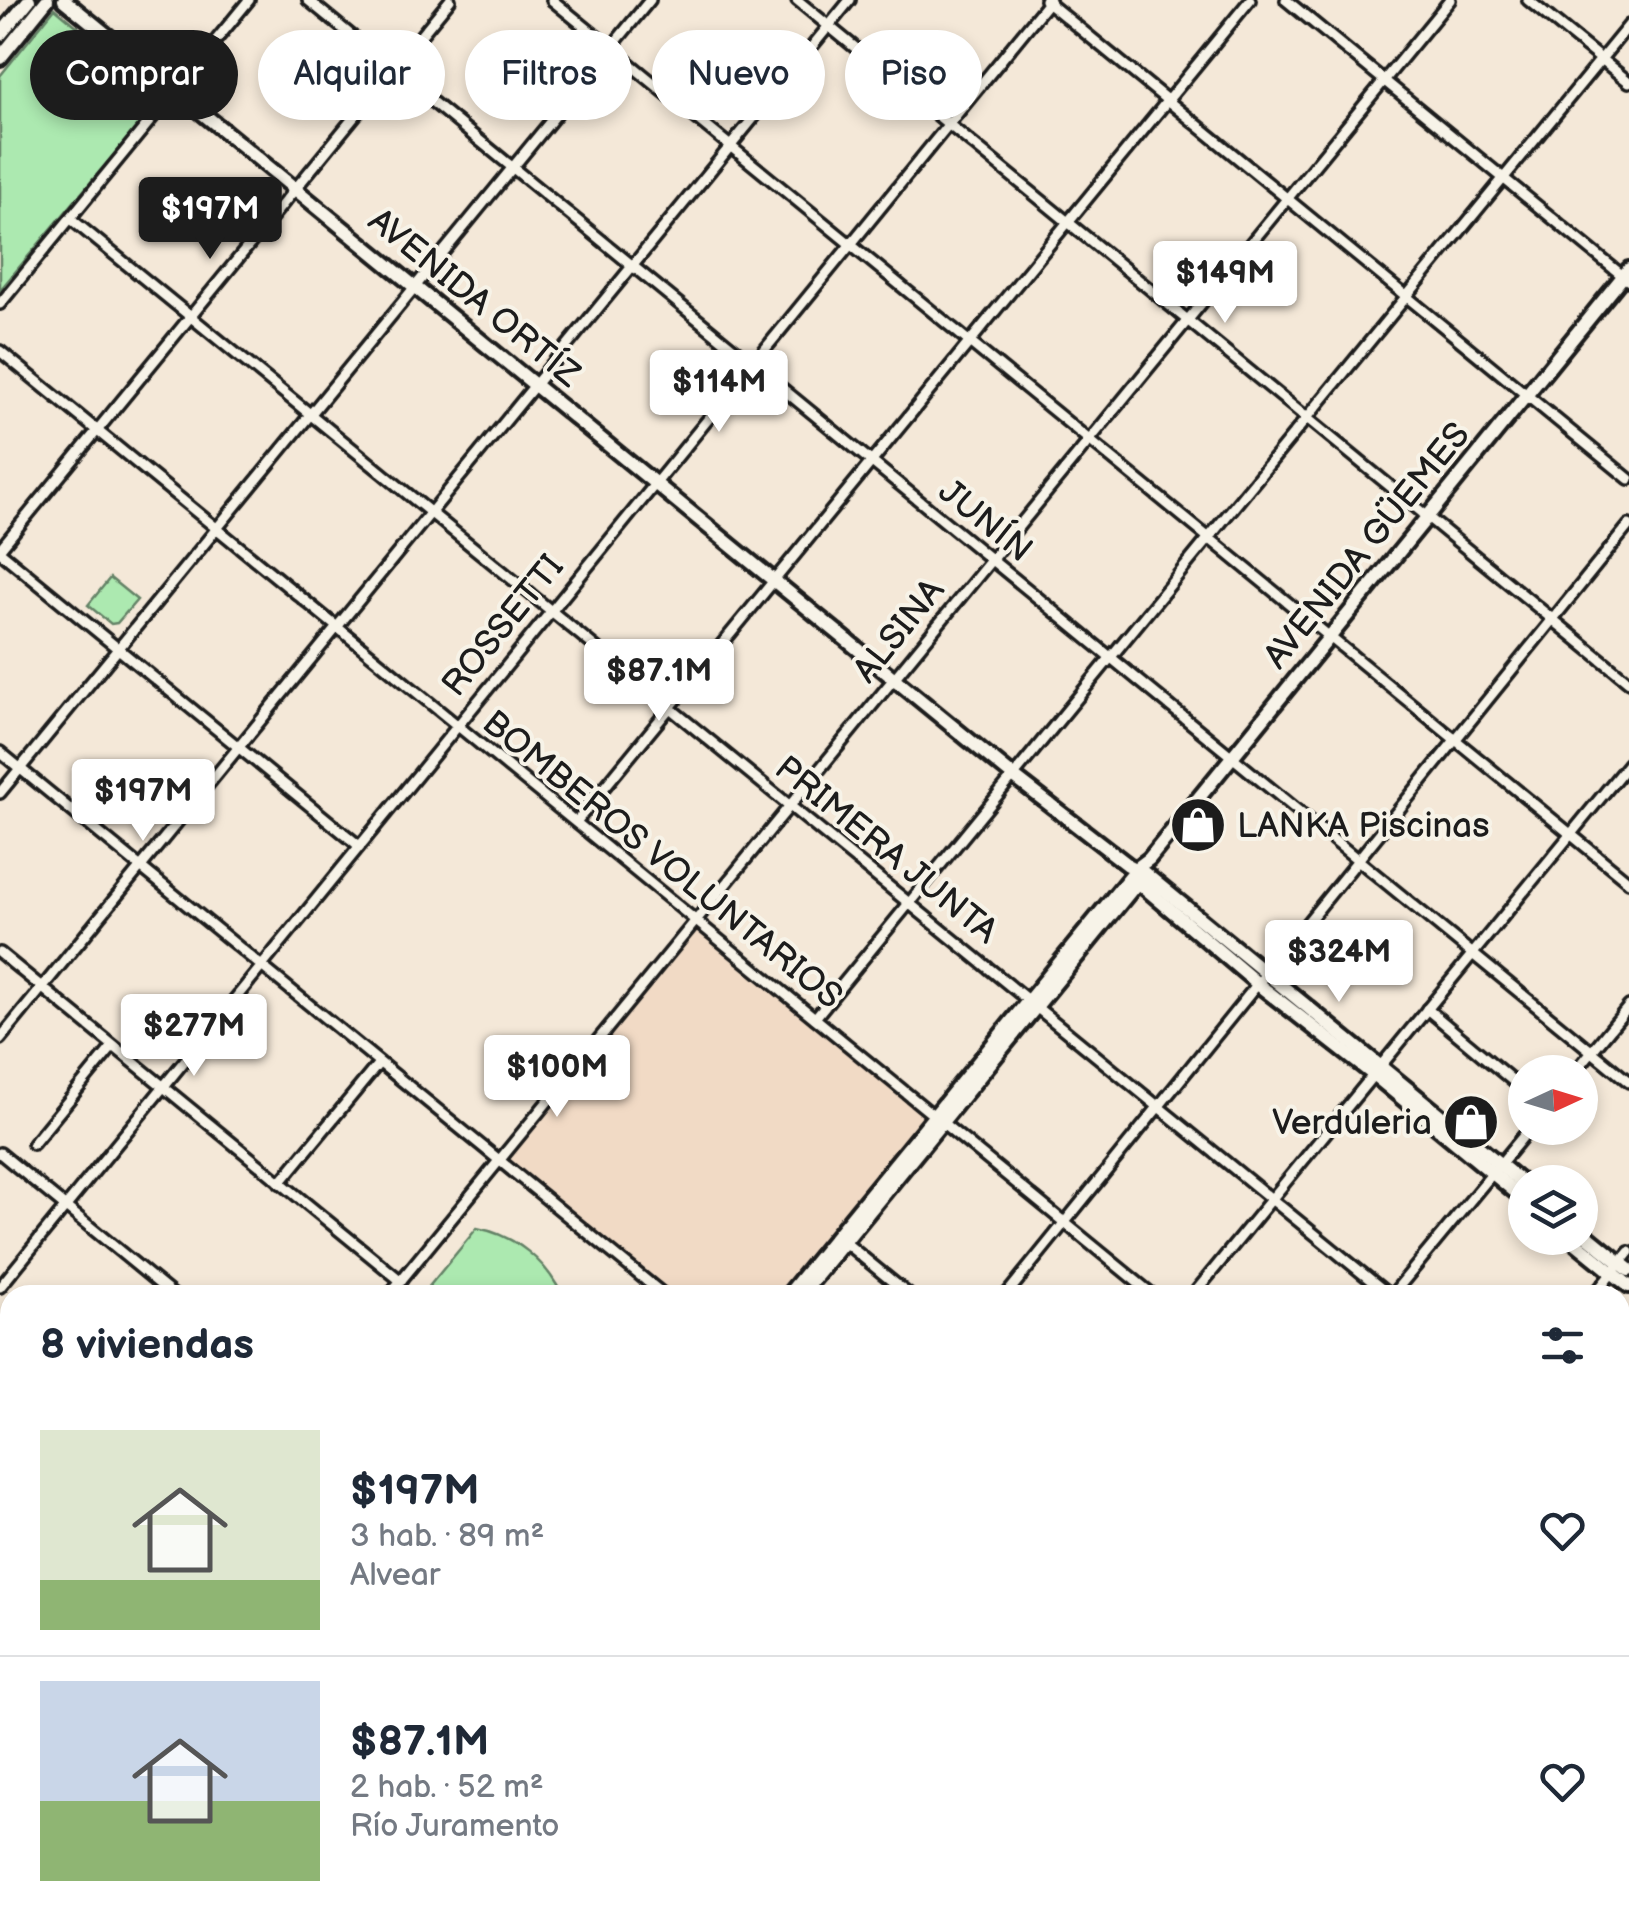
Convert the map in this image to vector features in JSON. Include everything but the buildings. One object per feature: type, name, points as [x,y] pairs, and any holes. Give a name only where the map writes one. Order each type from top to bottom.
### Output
[{"type":"main road","points":[[0,36],[29,0]]},
{"type":"main road","points":[[0,58],[48,0]]},
{"type":"main road","name":"AVENIDA ORTÍZ","points":[[64,0],[101,30]]},
{"type":"main road","name":"AVENIDA ORTÍZ","points":[[212,120],[1014,776],[1138,870],[1508,1181]]},
{"type":"main road","name":"AVENIDA GÜEMES","points":[[797,1285],[938,1120],[1627,275]]},
{"type":"main road","name":"AVENIDA ORTÍZ","points":[[1497,1169],[1508,1175]]},
{"type":"main road","name":"AVENIDA GÜEMES","points":[[808,1285],[840,1238]]},
{"type":"main road","points":[[1598,1244],[1623,1264]]},
{"type":"main road","points":[[1598,1252],[1623,1264]]},
{"type":"street","points":[[224,30],[249,0]]},
{"type":"street","name":"JUNÍN","points":[[308,0],[344,30]]},
{"type":"street","points":[[426,30],[450,0]]},
{"type":"street","points":[[552,0],[589,30]]},
{"type":"street","points":[[626,30],[650,0]]},
{"type":"street","points":[[796,0],[1629,682]]},
{"type":"street","points":[[0,1039],[850,0]]},
{"type":"street","points":[[576,822],[1250,0]]},
{"type":"street","points":[[1286,0],[1627,275]]},
{"type":"street","name":"ALSINA","points":[[398,1285],[1450,0]]},
{"type":"street","points":[[1528,0],[1629,82]]},
{"type":"street","points":[[1048,1],[1629,479]]},
{"type":"street","name":"ROSSETTI","points":[[2,1285],[1048,1]]},
{"type":"street","points":[[814,1018],[1629,25]]},
{"type":"street","points":[[632,65],[1629,882]]},
{"type":"street","name":"JUNÍN","points":[[445,112],[1629,1082]]},
{"type":"street","points":[[0,304],[151,120]]},
{"type":"street","points":[[352,120],[0,551],[358,846]]},
{"type":"street","points":[[0,793],[552,120]]},
{"type":"street","name":"PRIMERA JUNTA","points":[[71,219],[1378,1285]]},
{"type":"street","name":"BOMBEROS VOLUNTARIOS","points":[[0,351],[1141,1285]]},
{"type":"street","points":[[1014,1285],[1629,524]]},
{"type":"street","points":[[0,752],[652,1285]]},
{"type":"street","points":[[1200,1285],[1629,762]]},
{"type":"street","points":[[0,953],[401,1281]]},
{"type":"street","points":[[1589,1055],[1629,1006]]},
{"type":"street","points":[[1426,1010],[1508,1077]]},
{"type":"street","points":[[33,1144],[114,1046]]},
{"type":"street","points":[[280,1182],[379,1062]]},
{"type":"street","points":[[1398,1285],[1516,1145]]},
{"type":"street","points":[[0,1153],[161,1285]]},
{"type":"street","points":[[840,1238],[897,1285]]},
{"type":"street","points":[[1603,1285],[1623,1264]]},
{"type":"shaded area","points":[[695,927],[926,1116],[789,1285],[659,1285],[504,1160]]},
{"type":"green space","points":[[55,8],[81,30],[37,30]]},
{"type":"green space","points":[[30,39],[30,120],[143,120],[0,290],[0,76]]},
{"type":"green space","points":[[110,578],[137,600],[117,623],[111,624],[88,605]]},
{"type":"green space","points":[[477,1228],[491,1231],[528,1251],[556,1285],[430,1285]]},
{"type":"place","name":"LANKA Piscinas","points":[[1198,825]]},
{"type":"place","name":"Verduleria","points":[[1471,1122]]}]
